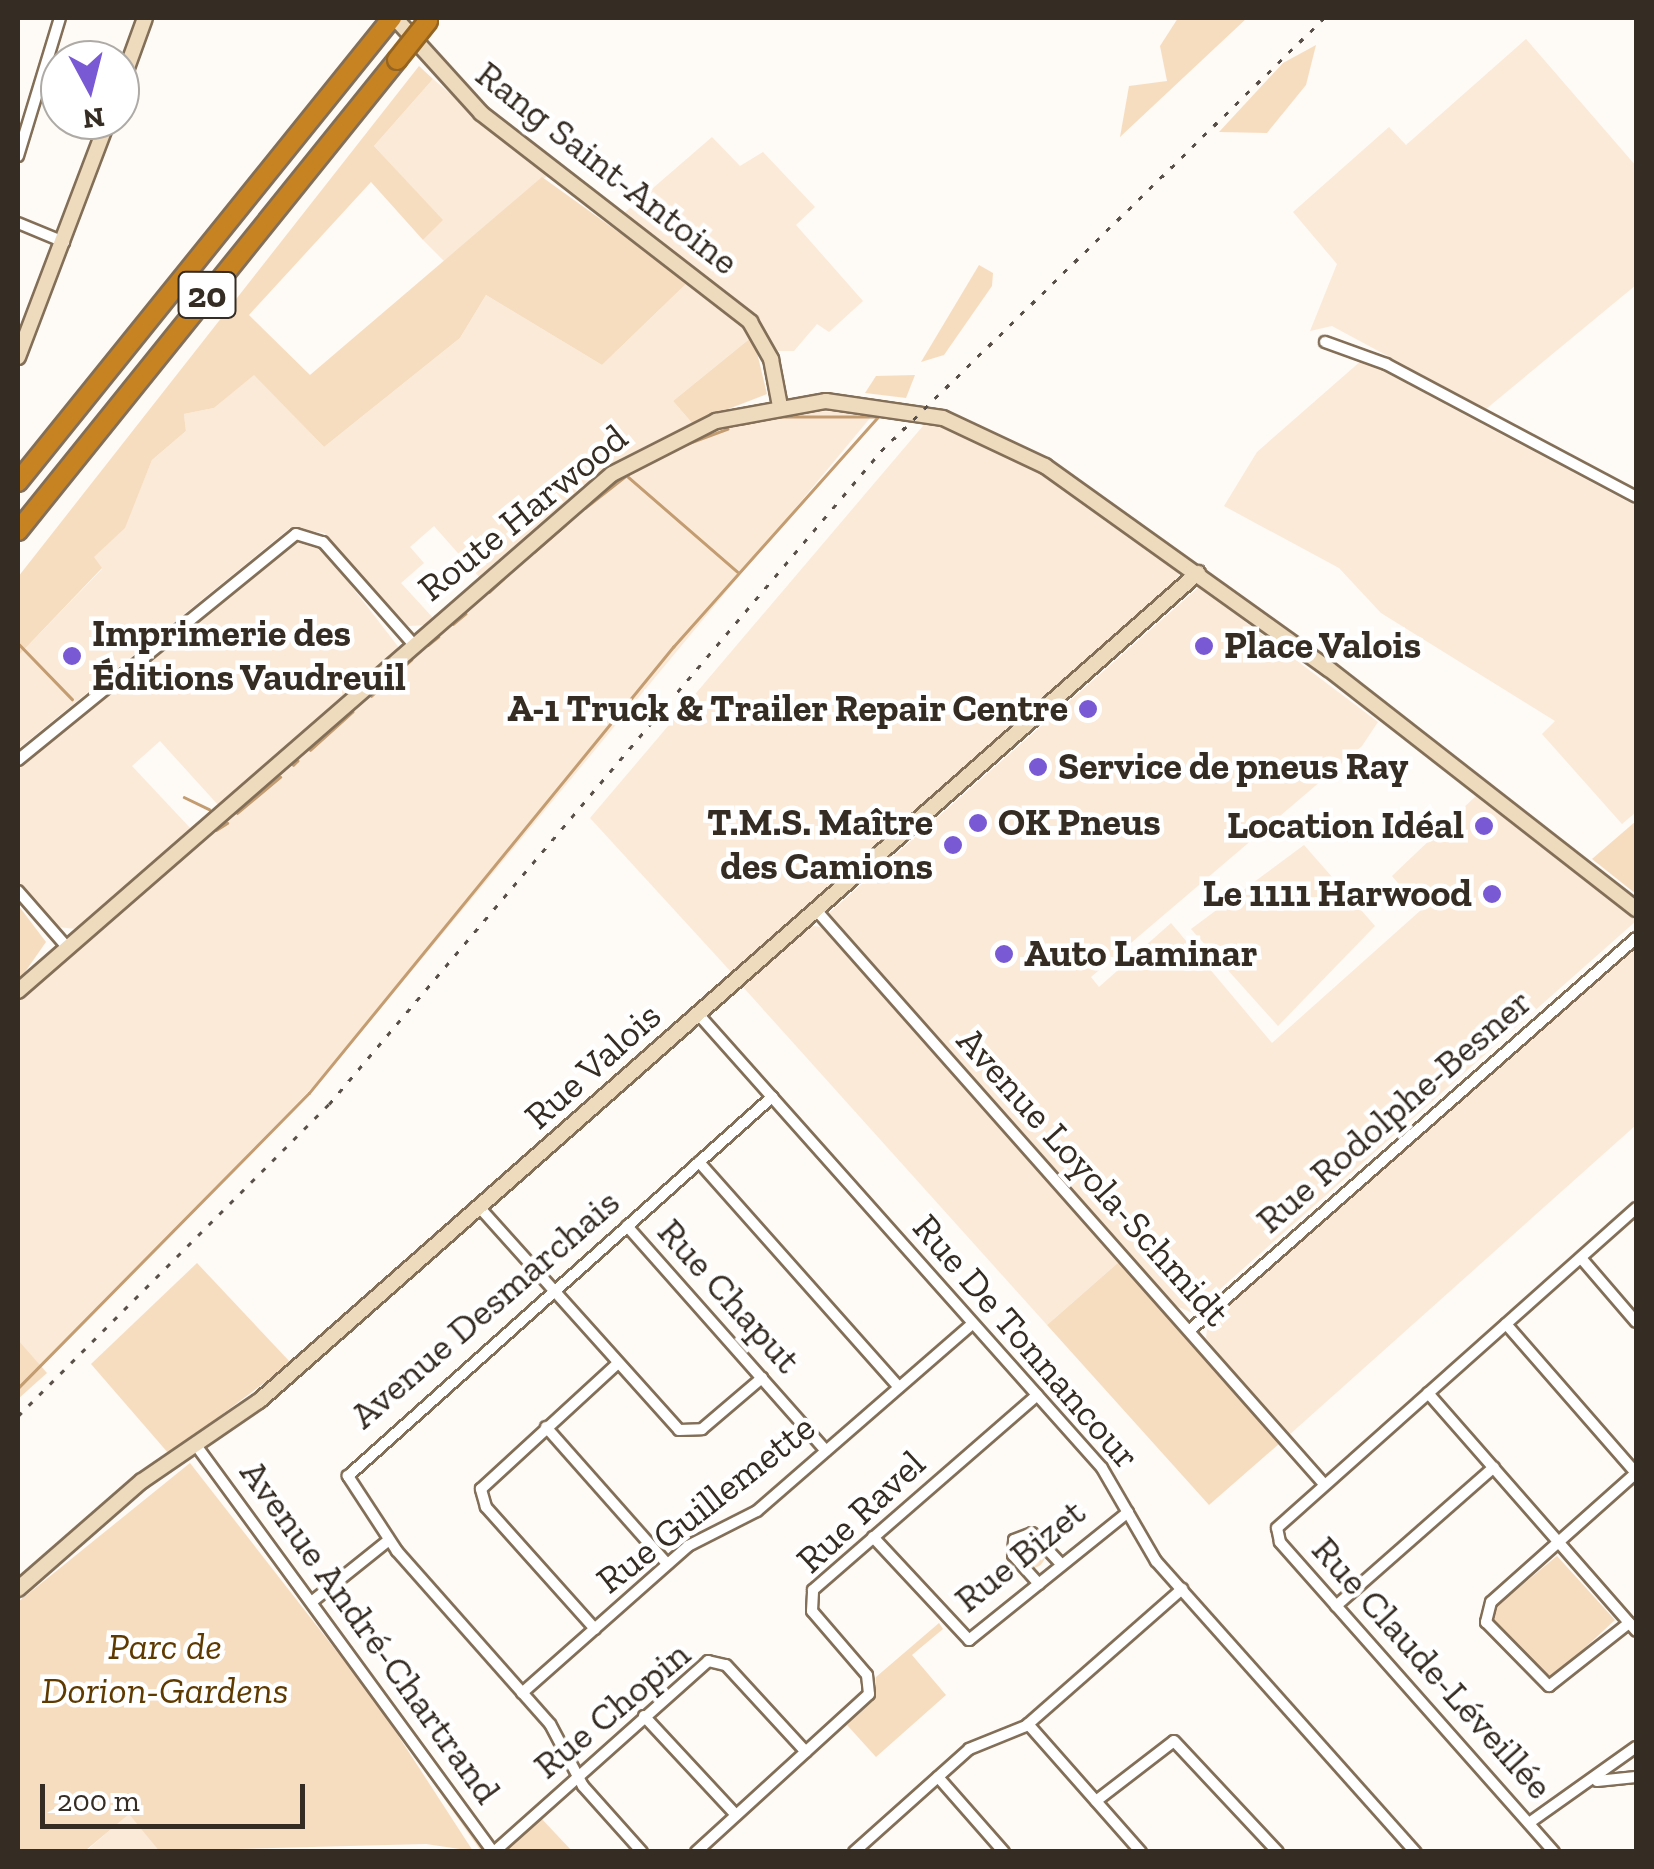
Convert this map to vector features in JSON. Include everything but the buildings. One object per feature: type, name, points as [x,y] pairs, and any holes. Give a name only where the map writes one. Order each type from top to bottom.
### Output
[{"type":"highway","name":"20","points":[[18,482],[394,18]]},
{"type":"highway","name":"20","points":[[18,531],[429,20]]},
{"type":"street","points":[[18,156],[60,18]]},
{"type":"street","name":"Rang Saint-Antoine","points":[[394,18],[488,119],[748,320],[775,370],[806,403]]},
{"type":"street","points":[[18,357],[101,140]]},
{"type":"street","points":[[18,223],[64,242]]},
{"type":"street","points":[[1325,342],[1386,364],[1636,497]]},
{"type":"street","name":"Rang Saint-Antoine","points":[[775,370],[780,406]]},
{"type":"street","name":"Route Harwood","points":[[18,991],[414,644],[630,462],[698,428],[806,403],[890,406],[980,431],[1198,574],[1636,909]]},
{"type":"street","points":[[18,760],[296,534],[323,542],[414,644]]},
{"type":"street","name":"Rue Valois","points":[[18,1589],[142,1481],[198,1448],[480,1208],[1198,574]]},
{"type":"street","points":[[18,890],[67,947]]},
{"type":"street","name":"Avenue Loyola-Schmidt","points":[[817,911],[1323,1484]]},
{"type":"street","name":"Rue Rodolphe-Besner","points":[[1190,1330],[1636,938]]},
{"type":"street","name":"Rue De Tonnancour","points":[[699,1015],[1037,1395],[1182,1589],[1415,1852]]},
{"type":"street","name":"Avenue Desmarchais","points":[[578,1776],[522,1693],[389,1540],[350,1486],[350,1469],[772,1097]]},
{"type":"street","points":[[699,1162],[899,1387]]},
{"type":"street","points":[[480,1208],[618,1363],[690,1433],[762,1378]]},
{"type":"street","name":"Rue Claude-Léveillée","points":[[1554,1852],[1278,1538],[1302,1501],[1636,1208]]},
{"type":"street","name":"Rue Chaput","points":[[626,1226],[826,1451]]},
{"type":"street","points":[[1581,1258],[1636,1322]]},
{"type":"street","name":"Rue Guillemette","points":[[522,1693],[667,1564],[752,1515],[972,1324]]},
{"type":"street","points":[[1428,1392],[1494,1467],[1559,1542],[1633,1627],[1558,1684],[1530,1674],[1485,1613],[1559,1542],[1636,1473],[1506,1324]]},
{"type":"street","points":[[595,1629],[481,1497],[486,1480],[618,1363]]},
{"type":"street","name":"Rue Ravel","points":[[696,1852],[870,1694],[869,1678],[810,1602],[872,1538],[1037,1395]]},
{"type":"street","points":[[546,1427],[667,1564]]},
{"type":"street","name":"Avenue André-Chartrand","points":[[198,1448],[314,1600],[493,1852]]},
{"type":"street","points":[[1336,1606],[1494,1467]]},
{"type":"street","name":"Rue Bizet","points":[[872,1538],[966,1640],[1128,1512]]},
{"type":"street","points":[[1039,1584],[1014,1555],[1014,1540],[1030,1532],[1061,1564]]},
{"type":"street","points":[[314,1600],[389,1540]]},
{"type":"street","points":[[854,1852],[972,1748],[1028,1724],[1182,1589]]},
{"type":"street","name":"Rue Chopin","points":[[493,1852],[644,1716],[718,1660],[806,1752]]},
{"type":"street","points":[[644,1716],[736,1815]]},
{"type":"street","points":[[1028,1724],[1141,1852]]},
{"type":"street","points":[[1096,1801],[1174,1741],[1278,1852]]},
{"type":"street","points":[[1529,1823],[1597,1781],[1636,1747]]},
{"type":"street","points":[[578,1776],[642,1852]]},
{"type":"street","points":[[938,1777],[1004,1852]]},
{"type":"street","points":[[1597,1781],[1636,1777]]},
{"type":"shaded area","points":[[1526,39],[1636,166],[1636,285],[1486,409],[1332,326],[1310,331],[1337,264],[1293,212],[1389,127],[1406,145]]},
{"type":"shaded area","points":[[433,79],[547,176],[444,261],[423,240],[442,220],[374,146]]},
{"type":"shaded area","points":[[712,137],[740,166],[763,152],[815,207],[796,225],[863,301],[829,332],[817,324],[794,351],[776,351],[750,314],[623,214]]},
{"type":"shaded area","points":[[688,282],[753,336],[673,401],[692,423],[622,458],[480,578],[434,526],[410,547],[424,563],[401,583],[434,619],[427,625],[408,626],[324,533],[290,528],[18,749],[18,656],[102,569],[93,557],[124,528],[152,460],[186,431],[184,414],[214,408],[254,374],[324,447],[460,338],[486,295],[602,365]]},
{"type":"shaded area","points":[[1362,360],[1636,506],[1636,812],[1622,824],[1542,734],[1555,721],[1381,613],[1339,568],[1224,506],[1257,452]]},
{"type":"shaded area","points":[[798,411],[875,412],[333,1066],[35,1373],[18,1351],[18,1001],[621,476],[707,432]]},
{"type":"shaded area","points":[[928,420],[1053,479],[1178,568],[1179,578],[733,974],[590,818]]},
{"type":"shaded area","points":[[295,540],[322,548],[400,649],[219,806],[160,741],[132,766],[192,830],[76,929],[58,927],[18,881],[18,768]]},
{"type":"shaded area","points":[[1199,587],[1378,722],[1362,746],[1091,977],[1099,987],[1171,923],[1272,1043],[1421,910],[1392,876],[1479,793],[1636,921],[1193,1313],[1176,1306],[829,913]]},
{"type":"shaded area","points":[[1304,845],[1375,926],[1278,1026],[1191,929]]},
{"type":"shaded area","points":[[812,926],[822,927],[1120,1261],[1047,1325],[743,987]]},
{"type":"shaded area","points":[[1636,946],[1636,1125],[1288,1436],[1206,1338],[1208,1322]]},
{"type":"shaded area","points":[[129,1813],[159,1851],[85,1852]]},
{"type":"green space","points":[[1178,18],[1247,18],[1120,137],[1129,86],[1167,81],[1160,46]]},
{"type":"green space","points":[[1316,45],[1306,85],[1267,133],[1219,132],[1283,63]]},
{"type":"green space","points":[[419,66],[433,79],[374,146],[443,220],[423,240],[371,182],[249,315],[310,375],[542,177],[688,282],[602,365],[486,295],[460,338],[324,447],[254,375],[214,408],[184,414],[186,431],[152,460],[125,528],[94,557],[102,568],[18,656],[18,577]]},
{"type":"green space","points":[[979,265],[993,273],[992,286],[944,355],[921,362]]},
{"type":"green space","points":[[753,336],[767,394],[692,423],[673,401]]},
{"type":"green space","points":[[915,375],[906,398],[865,393],[876,376]]},
{"type":"green space","points":[[1636,821],[1636,894],[1592,859]]},
{"type":"green space","points":[[18,905],[46,942],[18,982]]},
{"type":"green space","points":[[1120,1261],[1279,1444],[1209,1505],[1047,1325]]},
{"type":"green space","points":[[197,1263],[291,1363],[169,1454],[91,1364]]},
{"type":"green space","points":[[18,1340],[47,1373],[18,1399]]},
{"type":"green space","name":"Parc de Dorion-Gardens","points":[[190,1463],[377,1703],[473,1851],[426,1844],[159,1851],[129,1814],[85,1851],[18,1851],[18,1602]]},
{"type":"green space","points":[[206,1471],[332,1635],[320,1625]]},
{"type":"green space","points":[[1032,1542],[1041,1546],[1045,1555],[1041,1564],[1032,1568],[1023,1564],[1019,1555],[1023,1546]]},
{"type":"green space","points":[[1557,1556],[1615,1620],[1549,1681],[1491,1621],[1493,1609]]},
{"type":"green space","points":[[939,1623],[943,1629],[912,1655],[946,1695],[876,1757],[847,1725],[873,1701],[876,1677]]},
{"type":"green space","points":[[380,1702],[482,1843],[481,1851],[383,1712]]},
{"type":"green space","points":[[540,1817],[572,1851],[507,1852],[510,1844]]},
{"type":"waterway","points":[[18,1388],[309,1093],[673,647],[878,417],[773,417]]},
{"type":"waterway","points":[[741,424],[756,421]]},
{"type":"waterway","points":[[686,444],[727,429]]},
{"type":"waterway","points":[[585,508],[628,474]]},
{"type":"waterway","points":[[626,475],[737,571]]},
{"type":"waterway","points":[[534,552],[565,525]]},
{"type":"waterway","points":[[489,592],[503,579]]},
{"type":"waterway","points":[[453,624],[465,614]]},
{"type":"waterway","points":[[428,645],[438,637]]},
{"type":"waterway","points":[[18,643],[72,699]]},
{"type":"waterway","points":[[371,696],[411,660]]},
{"type":"waterway","points":[[310,750],[352,712]]},
{"type":"waterway","points":[[293,765],[297,761]]},
{"type":"waterway","points":[[237,813],[280,777]]},
{"type":"waterway","points":[[184,797],[209,809]]},
{"type":"waterway","points":[[216,830],[227,823]]},
{"type":"railway","points":[[18,1416],[329,1104],[881,451],[1324,18]]},
{"type":"place","name":"Place Valois","points":[[1204,646]]},
{"type":"place","name":"Imprimerie des Éditions Vaudreuil","points":[[72,656]]},
{"type":"place","name":"A-1 Truck & Trailer Repair Centre","points":[[1088,709]]},
{"type":"place","name":"Service de pneus Ray","points":[[1038,767]]},
{"type":"place","name":"OK Pneus","points":[[978,823]]},
{"type":"place","name":"Location Idéal","points":[[1484,826]]},
{"type":"place","name":"T.M.S. Maître des Camions","points":[[953,845]]},
{"type":"place","name":"Le 1111 Harwood","points":[[1492,894]]},
{"type":"place","name":"Auto Laminar","points":[[1004,954]]}]
